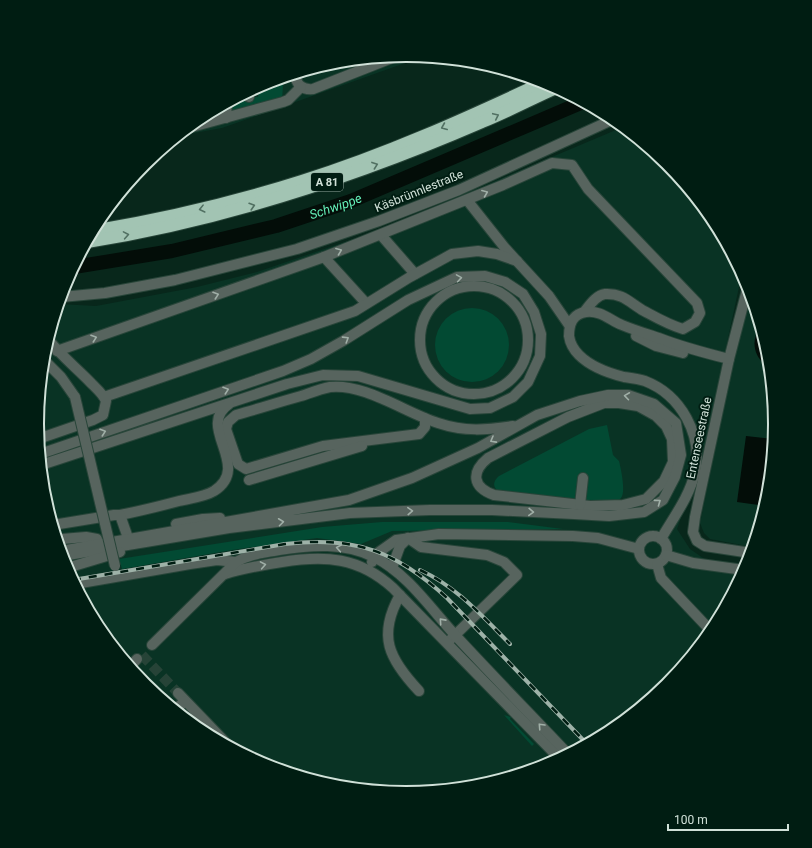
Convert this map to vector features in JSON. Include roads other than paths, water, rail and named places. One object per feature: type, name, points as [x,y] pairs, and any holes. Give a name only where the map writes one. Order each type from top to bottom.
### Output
[{"type":"highway","name":"A 81","points":[[101,230],[187,213],[231,202],[304,180],[395,148],[497,105],[535,86]]},
{"type":"highway","name":"A 81","points":[[93,241],[202,219],[323,184],[404,154],[483,122],[548,91]]},
{"type":"street","points":[[297,79],[297,83],[301,87],[313,89],[379,63]]},
{"type":"street","points":[[204,124],[283,102],[288,100],[301,87]]},
{"type":"street","points":[[226,118],[227,109]]},
{"type":"street","name":"Käsbrünnlestraße","points":[[68,296],[106,293],[175,280],[297,249],[379,222],[459,190],[606,123]]},
{"type":"street","points":[[57,351],[324,257],[467,200],[552,163],[572,165],[588,189],[698,303],[700,313],[695,322],[683,329],[670,325],[642,310],[625,298],[604,294],[593,301],[584,312],[574,318],[569,325]]},
{"type":"street","points":[[467,200],[517,261],[549,296],[569,325],[570,341],[575,351],[586,362],[602,370],[645,382],[674,400],[687,417],[693,431],[698,455],[695,472],[682,503],[661,539]]},
{"type":"street","points":[[380,235],[416,274]]},
{"type":"street","points":[[102,395],[354,312],[378,296],[452,254],[478,251],[497,254],[517,261]]},
{"type":"street","points":[[324,257],[364,301]]},
{"type":"street","points":[[45,452],[283,371],[311,359],[343,341],[408,300],[457,277],[485,276],[505,282],[523,294],[534,312],[541,334],[540,356],[528,382],[513,398],[490,408],[470,409],[358,376],[323,375],[287,384],[46,463]]},
{"type":"street","points":[[436,380],[452,390],[476,394],[489,392],[505,384],[519,372],[527,355],[529,336],[524,318],[514,303],[501,292],[484,286],[466,285],[449,290],[435,301],[425,315],[419,332],[420,349],[426,366],[450,404]]},
{"type":"street","points":[[102,395],[378,296]]},
{"type":"street","name":"Entenseestraße","points":[[744,552],[705,546],[697,542],[693,532],[726,358],[745,297]]},
{"type":"street","points":[[584,312],[598,312],[622,325],[634,335],[656,346],[688,354],[709,354],[726,358]]},
{"type":"street","points":[[45,437],[93,420],[103,415],[106,401],[82,373],[53,346]]},
{"type":"street","points":[[49,366],[61,377],[75,397],[118,577]]},
{"type":"street","points":[[461,429],[438,423],[370,394],[349,388],[330,387],[236,415],[228,422],[226,429],[238,464],[246,469],[323,446],[419,434],[441,428],[461,429],[485,430],[519,426]]},
{"type":"street","points":[[67,550],[349,500],[412,478],[478,448],[537,415],[580,401],[608,395],[628,395],[654,404],[676,423],[681,455],[675,477],[663,500],[644,512],[608,516],[492,510],[430,510],[350,513],[229,528],[69,555]]},
{"type":"street","points":[[58,524],[120,515],[202,496],[215,490],[226,480],[229,467],[228,459],[218,434],[217,425],[224,408],[232,402]]},
{"type":"street","points":[[604,403],[619,403],[638,406],[656,416],[666,426],[672,438],[673,462],[664,481],[646,499],[623,505],[590,506],[536,500],[494,495],[486,492],[479,486],[476,478],[480,464],[488,458],[568,417],[604,403]]},
{"type":"street","points":[[419,434],[424,427],[425,418]]},
{"type":"street","points":[[249,480],[394,436]]},
{"type":"street","points":[[580,505],[583,478]]},
{"type":"street","points":[[492,510],[536,500]]},
{"type":"street","points":[[64,542],[127,535],[203,519],[271,514]]},
{"type":"street","points":[[120,515],[127,535]]},
{"type":"street","points":[[73,566],[127,550],[229,528]]},
{"type":"street","points":[[369,570],[374,557],[396,540],[440,534],[573,536],[598,538],[640,549]]},
{"type":"street","points":[[657,537],[661,539],[667,546],[664,559],[657,564],[648,564],[641,558],[640,549],[644,540],[657,537]]},
{"type":"street","points":[[392,568],[400,546],[408,538]]},
{"type":"street","points":[[408,538],[421,548],[487,555],[504,562],[517,575],[446,643]]},
{"type":"street","points":[[152,645],[236,562],[246,556],[308,546],[327,546],[361,552],[374,557],[403,577],[455,635],[564,750]]},
{"type":"street","points":[[666,555],[693,563],[737,569]]},
{"type":"street","points":[[225,574],[244,568],[271,563],[318,558],[339,560],[361,566],[369,570],[381,577],[400,595],[555,754]]},
{"type":"street","points":[[81,583],[217,560],[236,562]]},
{"type":"street","points":[[657,564],[661,578],[706,626]]},
{"type":"street","points":[[400,595],[392,610],[387,630],[392,654],[397,666],[419,691]]},
{"type":"street","points":[[178,705],[182,697],[215,732]]},
{"type":"waterway","name":"Schwippe","points":[[80,266],[172,251],[276,226],[351,201],[577,105]]},
{"type":"tunnel","points":[[142,655],[178,693]]},
{"type":"railway","points":[[79,579],[285,544],[333,542],[373,550],[392,558],[410,569],[447,598],[583,740]]},
{"type":"railway","points":[[420,570],[446,585],[468,602],[510,644]]}]
